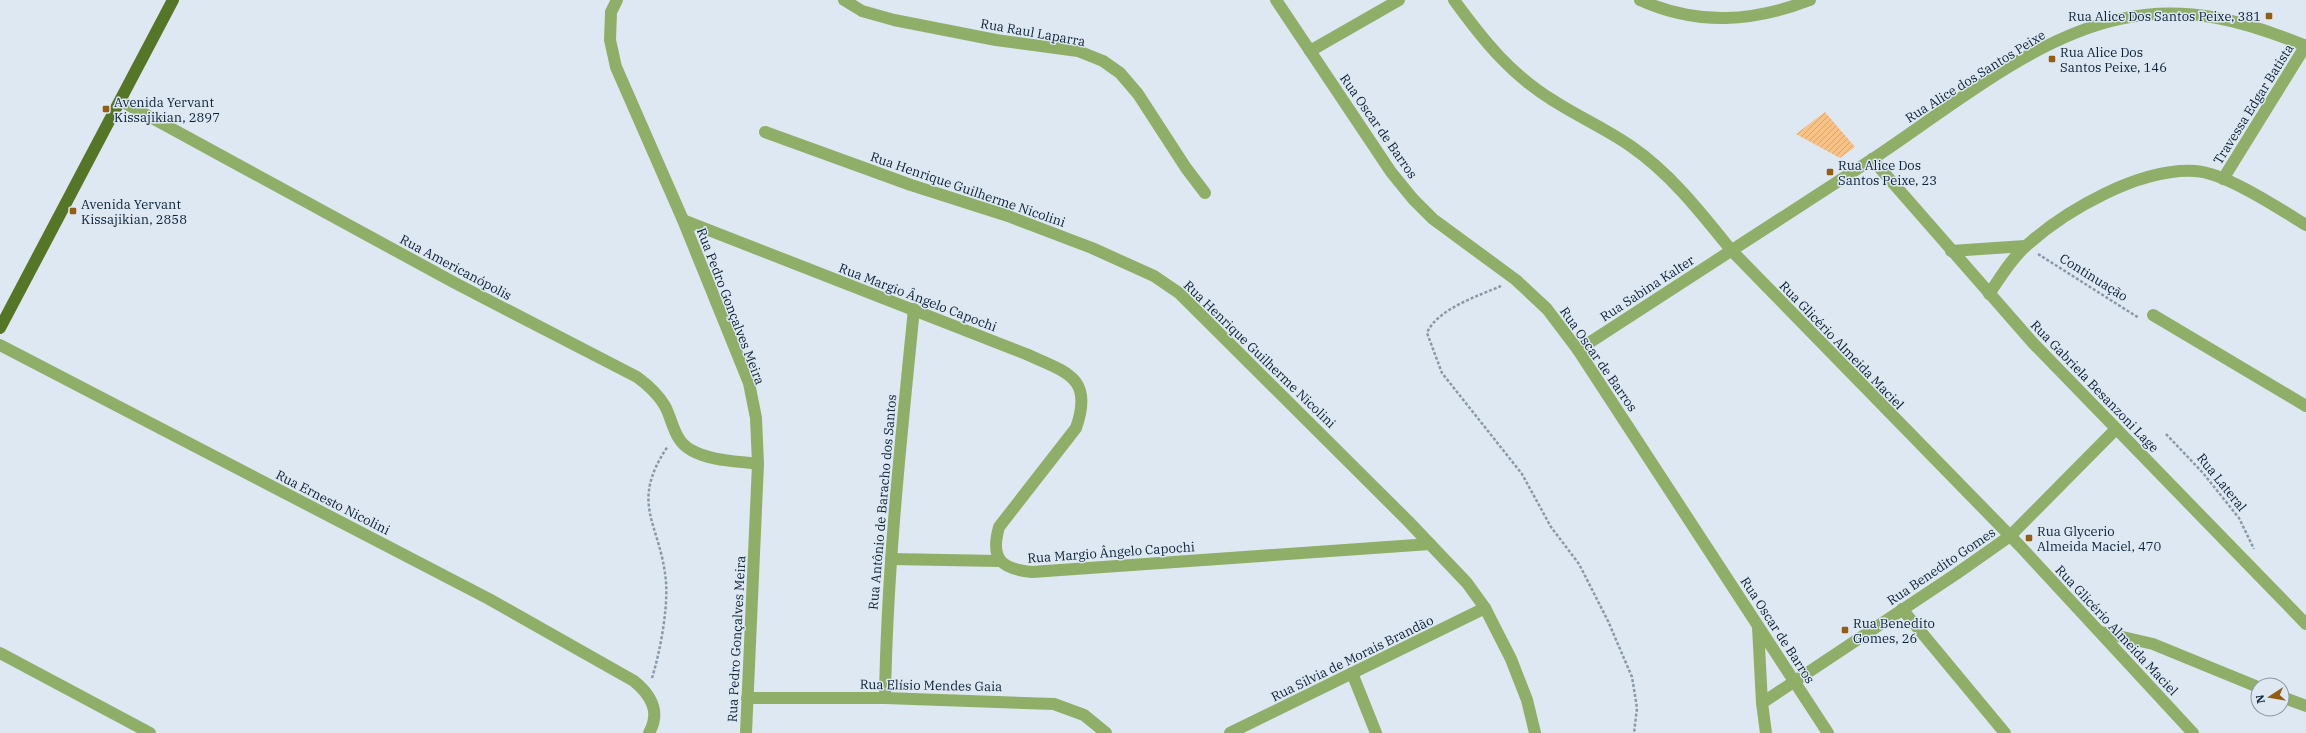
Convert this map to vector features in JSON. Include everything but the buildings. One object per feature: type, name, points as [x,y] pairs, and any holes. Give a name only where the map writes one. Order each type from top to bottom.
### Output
[{"type":"main road","points":[[0,328],[173,0]]},
{"type":"street","name":"Rua Pedro Gonçalves Meira","points":[[617,0],[612,12],[610,40],[616,67],[683,220],[749,383],[756,418],[758,464],[746,733]]},
{"type":"street","name":"Rua Raul Laparra","points":[[844,0],[862,11],[894,20],[996,40],[1078,52],[1103,61],[1120,73],[1138,94],[1186,168],[1205,193]]},
{"type":"street","name":"Rua Oscar de Barros","points":[[1276,0],[1391,172],[1413,199],[1433,219],[1516,280],[1547,309],[1578,350],[1828,733]]},
{"type":"street","points":[[1310,51],[1399,0]]},
{"type":"street","name":"Rua Glicério Almeida Maciel","points":[[1454,0],[1495,55],[1553,101],[1633,148],[1700,211],[1731,250],[2010,536],[2101,632],[2193,733]]},
{"type":"street","points":[[1640,0],[1657,8],[1717,18],[1748,18],[1781,11],[1810,0]]},
{"type":"street","name":"Rua Alice dos Santos Peixe","points":[[1731,250],[1872,159],[1959,100],[2044,47],[2076,32],[2120,19],[2186,12],[2226,19],[2306,45]]},
{"type":"street","name":"Travessa Edgar Batista","points":[[2223,179],[2306,45]]},
{"type":"street","name":"Rua Americanópolis","points":[[121,101],[455,283],[637,377],[654,390],[665,406],[676,434],[685,445],[698,453],[758,464]]},
{"type":"street","name":"Rua Henrique Guilherme Nicolini","points":[[765,132],[911,184],[1008,216],[1125,261],[1154,276],[1179,293],[1430,544],[1467,583],[1485,608],[1511,659],[1527,700],[1535,733]]},
{"type":"street","name":"Rua Gabriela Besanzoni Lage","points":[[1872,159],[1989,294],[2116,429],[2306,624]]},
{"type":"street","points":[[1989,294],[2025,246],[2089,202],[2141,179],[2166,173],[2196,171],[2223,179],[2306,225]]},
{"type":"street","name":"Rua Margio Ângelo Capochi","points":[[683,220],[802,268],[914,309],[1059,369],[1074,380],[1081,388],[1083,399],[1076,428],[999,527],[995,542],[999,561],[1009,568],[1032,572],[1430,544]]},
{"type":"street","points":[[1951,251],[2025,246]]},
{"type":"street","name":"Rua Sabina Kalter","points":[[1578,350],[1731,250]]},
{"type":"street","name":"Rua Antônio de Baracho dos Santos","points":[[885,698],[886,618],[914,309]]},
{"type":"street","points":[[2153,315],[2306,406]]},
{"type":"street","name":"Rua Ernesto Nicolini","points":[[0,345],[489,599],[634,681],[648,692]]},
{"type":"street","name":"Rua Benedito Gomes","points":[[1762,703],[1796,682],[2010,536],[2116,429]]},
{"type":"street","points":[[892,560],[999,561]]},
{"type":"street","name":"Rua Silvia de Morais Brandão","points":[[1230,733],[1485,608]]},
{"type":"street","points":[[1902,609],[2005,733]]},
{"type":"street","points":[[1758,626],[1762,703],[1766,733]]},
{"type":"street","points":[[2101,632],[2121,635],[2153,644],[2250,684]]},
{"type":"street","points":[[0,653],[150,733]]},
{"type":"street","points":[[1352,674],[1376,733]]},
{"type":"street","points":[[648,692],[654,713],[653,726],[649,733]]},
{"type":"street","name":"Rua Elísio Mendes Gaia","points":[[747,698],[885,698],[1054,704],[1084,715],[1106,733]]},
{"type":"street","points":[[2290,699],[2306,706]]},
{"type":"path","name":"Continuação","points":[[2025,246],[2140,318],[2153,315]]},
{"type":"path","points":[[1516,280],[1461,303],[1431,324],[1427,333],[1442,373],[1522,474],[1551,527],[1579,564],[1611,628],[1632,677],[1637,708],[1634,733]]},
{"type":"path","points":[[648,692],[659,656],[666,584],[664,564],[648,508],[649,482],[658,461],[676,434]]},
{"type":"path","name":"Rua Lateral","points":[[2166,434],[2203,473],[2239,518],[2258,557],[2255,572]]},
{"type":"place","name":"Rua Alice Dos Santos Peixe, 381","points":[[2269,16]]},
{"type":"place","name":"Rua Alice Dos Santos Peixe, 146","points":[[2052,59]]},
{"type":"place","name":"Avenida Yervant Kissajikian, 2897","points":[[106,109]]},
{"type":"place","name":"Rua Alice Dos Santos Peixe, 23","points":[[1830,172]]},
{"type":"place","name":"Avenida Yervant Kissajikian, 2858","points":[[73,211]]},
{"type":"place","name":"Rua Glycerio Almeida Maciel, 470","points":[[2029,538]]},
{"type":"place","name":"Rua Benedito Gomes, 26","points":[[1845,630]]}]
